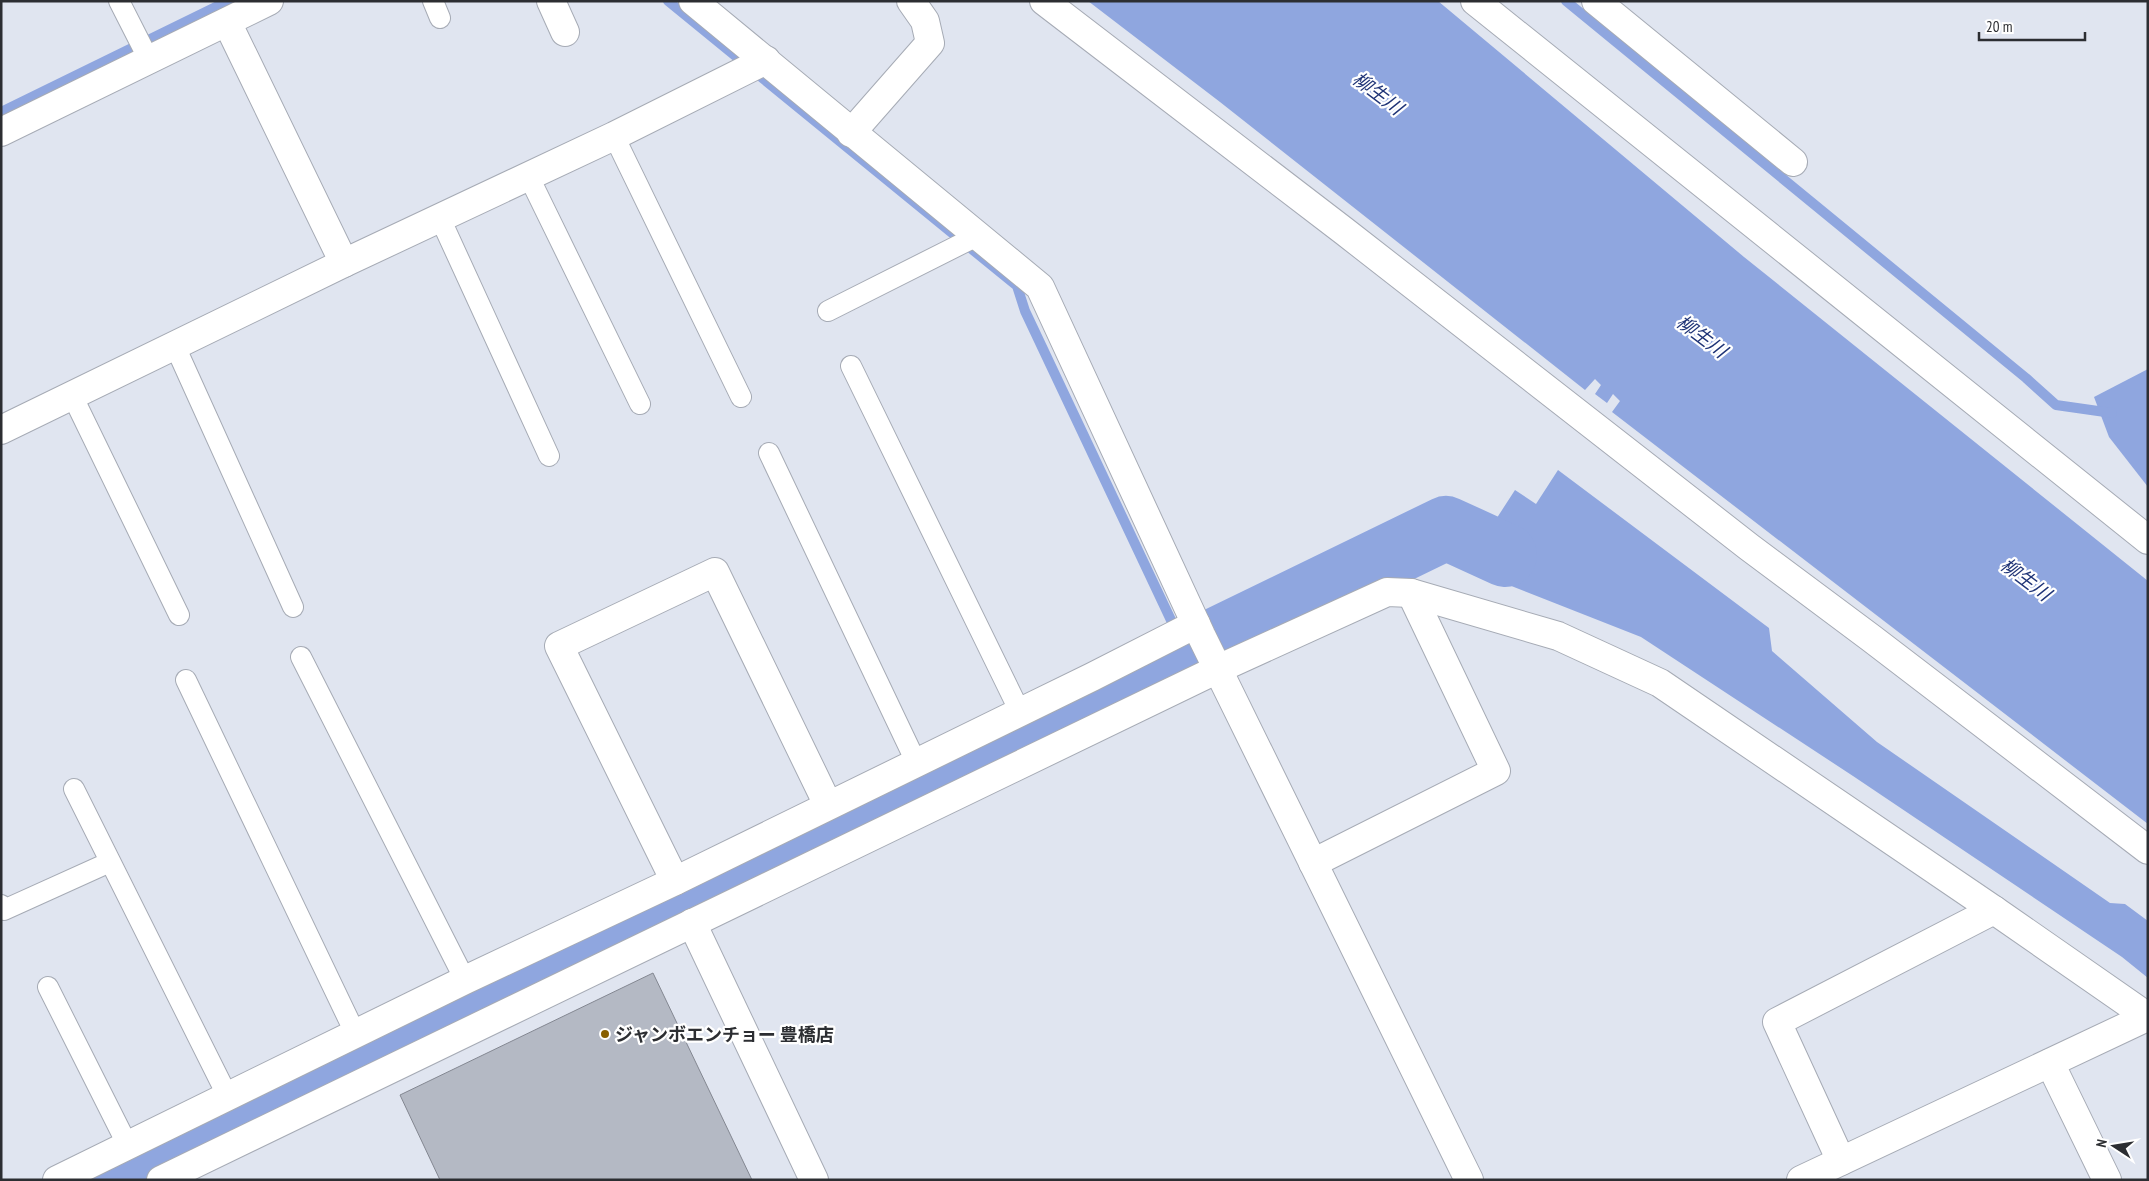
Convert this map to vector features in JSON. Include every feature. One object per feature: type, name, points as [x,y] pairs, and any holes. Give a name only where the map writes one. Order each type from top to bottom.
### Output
[{"type":"street","points":[[1,132],[269,1]]},
{"type":"street","points":[[551,1],[565,32]]},
{"type":"street","points":[[693,1],[975,236],[1040,287],[1204,642],[1469,1180]]},
{"type":"street","points":[[851,133],[930,44],[925,21],[911,1]]},
{"type":"street","points":[[1044,1],[1344,231],[1749,546],[2148,850]]},
{"type":"street","points":[[1475,1],[2148,540]]},
{"type":"street","points":[[1596,1],[1793,162]]},
{"type":"street","points":[[226,22],[344,263]]},
{"type":"street","points":[[1,430],[344,263],[614,136],[764,61]]},
{"type":"street","points":[[675,881],[559,646],[715,572],[828,806]]},
{"type":"street","points":[[57,1180],[465,980],[675,881],[1157,644],[1204,642],[1387,592],[1411,593],[1558,636],[1660,683],[2148,1017]]},
{"type":"street","points":[[1313,863],[1496,771],[1411,593]]},
{"type":"street","points":[[161,1180],[692,923],[1204,642]]},
{"type":"street","points":[[1841,1161],[1777,1022],[1994,910]]},
{"type":"street","points":[[692,923],[814,1180]]},
{"type":"street","points":[[1801,1180],[2148,1017]]},
{"type":"street","points":[[2050,1063],[2107,1180]]},
{"type":"lane","points":[[119,1],[148,59]]},
{"type":"lane","points":[[614,136],[741,398]]},
{"type":"lane","points":[[529,176],[640,404]]},
{"type":"lane","points":[[440,218],[548,456]]},
{"type":"lane","points":[[828,311],[975,236]]},
{"type":"lane","points":[[175,346],[293,607]]},
{"type":"lane","points":[[851,366],[1020,712]]},
{"type":"lane","points":[[72,395],[179,615]]},
{"type":"lane","points":[[769,453],[916,762]]},
{"type":"lane","points":[[302,657],[465,980]]},
{"type":"lane","points":[[186,680],[356,1035]]},
{"type":"lane","points":[[74,789],[228,1097]]},
{"type":"lane","points":[[1,905],[4,910],[110,862]]},
{"type":"lane","points":[[48,987],[128,1146]]},
{"type":"water","name":"柳生川","points":[[1088,1],[1438,1],[1744,257],[2148,581],[2148,824],[1612,412],[1620,401],[1613,394],[1607,403],[1595,394],[1601,385],[1595,379],[1585,390],[1220,102]]},
{"type":"water","points":[[2148,369],[2148,487],[2109,437],[2094,397]]},
{"type":"water","points":[[1558,470],[1769,628],[1772,651],[1877,742],[2110,903],[2125,904],[2148,921],[2148,978],[2122,957],[1853,776],[1641,637],[1430,554],[1422,530],[1455,508],[1491,527],[1515,490],[1536,504]]},
{"type":"building","name":"ジャンボエンチョー 豊橋店","points":[[653,973],[752,1180],[440,1180],[400,1095]]},
{"type":"waterway","points":[[1,112],[228,1]]},
{"type":"waterway","points":[[668,1],[1017,286],[1025,311],[1187,654]]},
{"type":"waterway","points":[[1566,1],[2026,378],[2056,405],[2112,413]]},
{"type":"waterway","points":[[104,1180],[1446,528],[1505,555]]},
{"type":"place","name":"ジャンボエンチョー 豊橋店","points":[[605,1034]]}]
